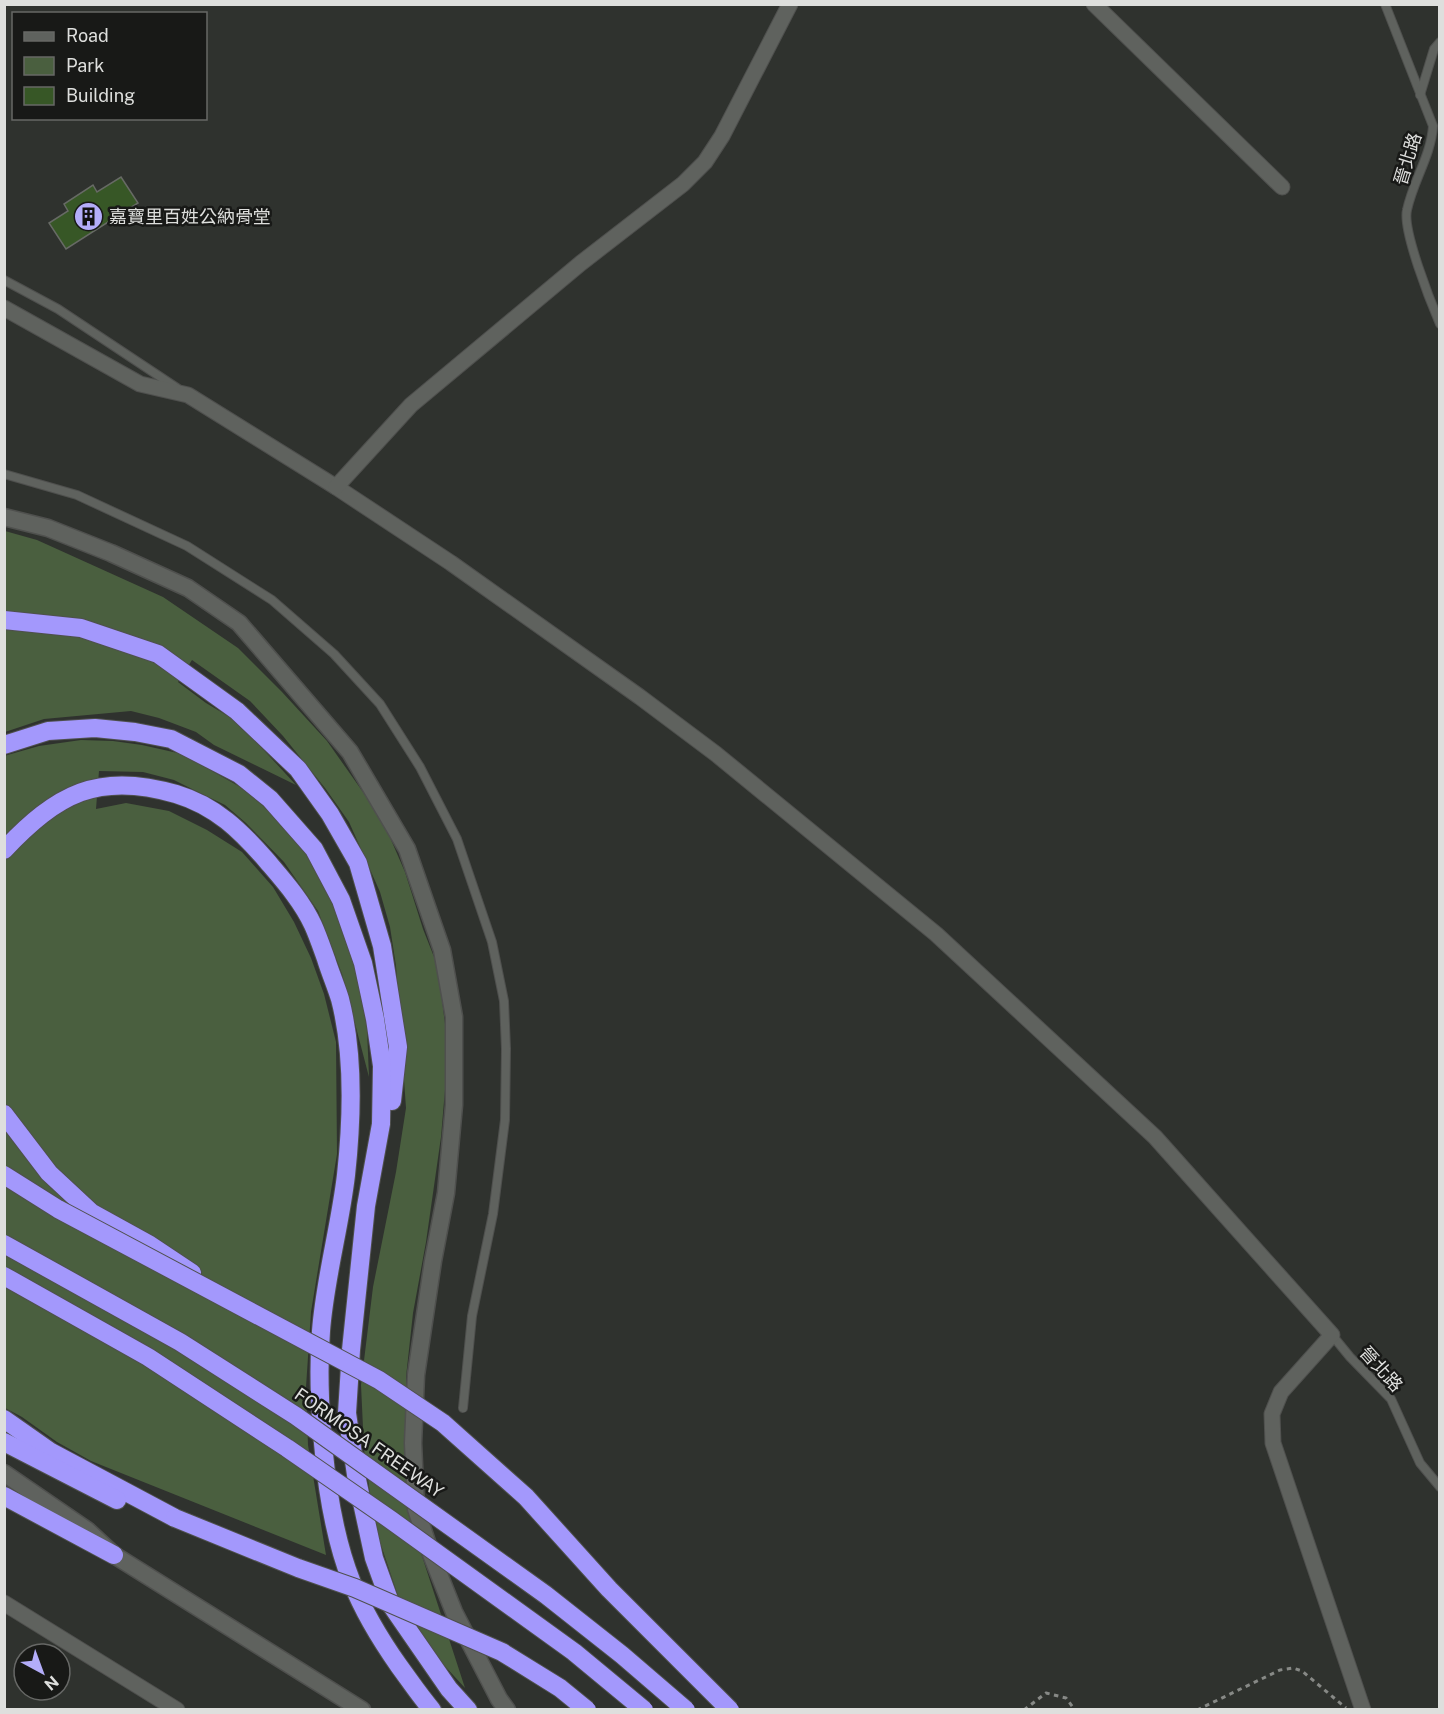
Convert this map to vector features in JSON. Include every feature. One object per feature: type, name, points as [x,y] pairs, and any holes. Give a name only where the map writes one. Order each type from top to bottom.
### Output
[{"type":"highway","points":[[4,620],[81,628],[158,654],[237,711],[298,769],[330,814],[358,863],[382,946],[398,1047],[384,1177],[356,1300]]},
{"type":"highway","points":[[4,745],[48,731],[95,728],[171,739],[247,780],[270,799],[314,849],[341,900],[363,963],[382,1066],[381,1124],[366,1206],[347,1413],[356,1475],[374,1558],[391,1605],[449,1689],[468,1710]]},
{"type":"highway","points":[[4,850],[31,822],[50,808],[81,791],[110,784],[157,789],[190,798],[227,819],[291,888],[313,925],[340,1000],[349,1054],[350,1110],[346,1174],[321,1329],[319,1411],[328,1489],[338,1544],[347,1574],[367,1616],[385,1646],[432,1710]]},
{"type":"highway","points":[[4,1114],[50,1173],[92,1213],[150,1245],[251,1312]]},
{"type":"highway","points":[[4,1175],[58,1209],[380,1380],[443,1423],[526,1497],[609,1589],[730,1710]]},
{"type":"highway","name":"FORMOSA FREEWAY","points":[[4,1244],[180,1342],[296,1416],[546,1595],[622,1655],[686,1710]]},
{"type":"highway","points":[[4,1276],[148,1357],[287,1448],[391,1520],[574,1653],[644,1710]]},
{"type":"highway","points":[[4,1419],[51,1452],[176,1518]]},
{"type":"highway","points":[[4,1442],[110,1498],[176,1518],[298,1568],[355,1588],[502,1652],[560,1688],[587,1710]]},
{"type":"highway","points":[[4,1496],[114,1555]]},
{"type":"street","points":[[336,487],[411,405],[581,263],[683,184],[705,162],[722,136],[790,4]]},
{"type":"street","points":[[1094,4],[1282,187]]},
{"type":"street","points":[[4,308],[140,384],[188,395],[336,487],[452,563],[640,697],[752,783],[936,934],[1155,1137],[1332,1335],[1281,1392],[1272,1414],[1273,1443],[1363,1710]]},
{"type":"street","points":[[4,517],[48,528],[111,553],[188,588],[239,623],[350,752],[407,849],[442,950],[454,1017],[454,1105],[446,1193],[416,1375],[413,1443],[416,1509],[454,1612],[499,1699],[507,1710]]},
{"type":"street","points":[[4,1473],[87,1530],[114,1555],[362,1710]]},
{"type":"street","points":[[4,1603],[177,1710]]},
{"type":"lane","name":"晉北路","points":[[1385,4],[1433,126],[1432,142],[1407,210],[1406,224],[1440,324]]},
{"type":"lane","points":[[1420,95],[1434,49],[1440,42]]},
{"type":"lane","points":[[4,280],[58,309],[188,395]]},
{"type":"lane","points":[[4,474],[77,495],[187,546],[272,600],[334,654],[380,704],[420,767],[457,839],[492,942],[504,1001],[506,1049],[505,1120],[493,1214],[472,1316],[463,1408]]},
{"type":"lane","name":"晉北路","points":[[1332,1335],[1391,1399],[1420,1463],[1440,1487]]},
{"type":"path","points":[[1197,1710],[1280,1670],[1293,1668],[1302,1671],[1348,1710]]},
{"type":"path","points":[[1024,1710],[1046,1693],[1066,1698],[1074,1710]]},
{"type":"green space","points":[[5,531],[37,540],[163,597],[238,648],[327,741],[382,819],[405,872],[438,967],[445,1024],[446,1078],[441,1137],[413,1313],[406,1377],[407,1510],[465,1688],[431,1651],[405,1617],[374,1524],[364,1449],[361,1385],[373,1287],[406,1108],[396,966],[390,927],[380,892],[349,822],[283,736],[250,701],[192,660],[178,682],[206,703],[238,722],[296,785],[214,745],[196,732],[159,718],[131,711],[44,719],[5,732]]},
{"type":"green space","points":[[81,740],[142,745],[182,754],[242,788],[301,843],[323,880],[355,956],[366,1005],[369,1077],[342,974],[318,911],[284,862],[225,805],[174,780],[143,772],[99,771],[96,809],[126,803],[169,811],[207,830],[242,852],[273,887],[294,922],[311,958],[324,994],[336,1042],[337,1154],[311,1312],[306,1387],[308,1445],[326,1555],[91,1461],[5,1408],[4,756],[39,746]]},
{"type":"building","name":"嘉寶里百姓公納骨堂","points":[[121,177],[138,203],[66,249],[49,223],[68,211],[64,204],[93,185],[97,192]]},
{"type":"place","name":"嘉寶里百姓公納骨堂","points":[[88,217]]}]
